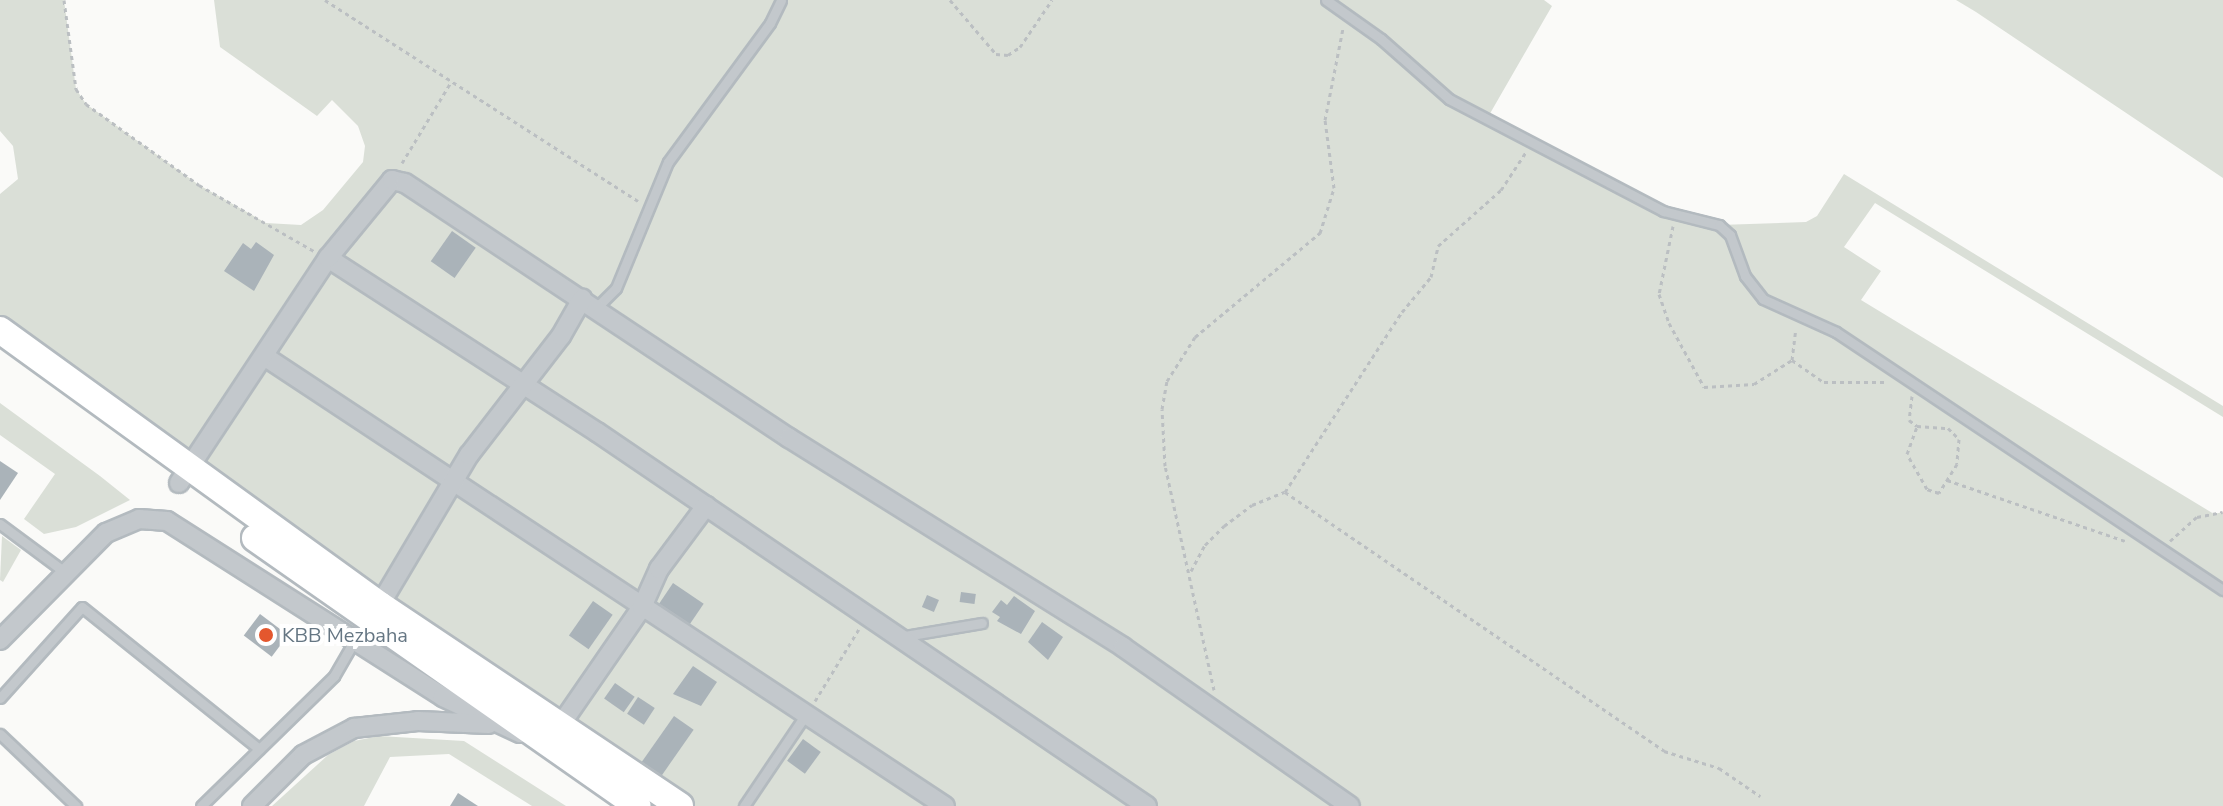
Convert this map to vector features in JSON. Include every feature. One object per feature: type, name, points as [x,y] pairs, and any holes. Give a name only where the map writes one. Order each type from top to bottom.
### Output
[{"type":"main road","points":[[0,330],[368,623],[554,735],[680,806]]},
{"type":"main road","points":[[0,351],[184,476]]},
{"type":"main road","points":[[554,735],[638,806]]},
{"type":"street","points":[[184,476],[328,258],[392,180],[405,183],[789,438],[1123,647],[1350,806]]},
{"type":"street","points":[[328,258],[706,506],[1147,806]]},
{"type":"street","points":[[368,623],[452,482],[589,303]]},
{"type":"street","points":[[264,356],[945,806]]},
{"type":"street","points":[[252,806],[303,755],[354,728],[418,721],[497,724],[554,735],[642,607],[659,569],[706,506]]},
{"type":"street","points":[[0,640],[106,533],[139,519],[167,521],[368,623],[497,724]]},
{"type":"lane","points":[[589,303],[616,288],[668,162],[770,23],[781,0]]},
{"type":"lane","points":[[1326,0],[1405,59],[1434,89],[1531,142],[1676,214],[1719,225],[1730,235],[1753,289],[1920,387],[2223,590]]},
{"type":"lane","points":[[0,524],[66,573]]},
{"type":"lane","points":[[0,698],[82,607],[259,749]]},
{"type":"lane","points":[[201,806],[334,676],[368,623]]},
{"type":"lane","points":[[898,637],[982,623]]},
{"type":"lane","points":[[744,806],[806,714]]},
{"type":"lane","points":[[0,734],[76,806]]},
{"type":"path","points":[[64,0],[76,89],[86,104],[199,185],[328,258]]},
{"type":"path","points":[[325,0],[648,208]]},
{"type":"path","points":[[950,0],[996,54],[1008,55],[1020,47],[1052,0]]},
{"type":"path","points":[[1225,720],[1160,433],[1167,381],[1195,337],[1320,233],[1334,188],[1325,120],[1328,88],[1346,14]]},
{"type":"path","points":[[392,180],[451,82]]},
{"type":"path","points":[[1190,572],[1205,545],[1224,526],[1252,505],[1285,492],[1402,312],[1431,277],[1438,246],[1501,190],[1531,142]]},
{"type":"path","points":[[1676,214],[1659,294],[1669,323],[1704,387],[1754,384],[1792,360],[1800,315]]},
{"type":"path","points":[[1792,360],[1824,382],[1910,381]]},
{"type":"path","points":[[1917,426],[1908,445],[1911,462],[1933,494],[1957,464],[1959,439],[1948,428],[1917,426],[1909,420],[1907,407],[1920,387]]},
{"type":"path","points":[[1947,480],[2129,542]]},
{"type":"path","points":[[1285,492],[1664,751],[1719,768],[1760,796]]},
{"type":"path","points":[[2164,550],[2177,531],[2197,517],[2223,512]]},
{"type":"path","points":[[806,714],[867,616]]},
{"type":"shaded area","points":[[0,0],[64,0],[76,89],[86,104],[199,185],[266,223],[301,225],[323,210],[363,162],[365,146],[358,126],[332,100],[317,116],[220,47],[214,0],[1544,0],[1552,6],[1488,117],[1630,195],[1719,225],[1806,222],[1817,216],[1844,174],[2223,406],[2223,417],[1875,203],[1844,247],[1881,271],[1861,300],[2214,514],[2223,512],[2223,806],[688,806],[0,323],[0,194],[18,179],[13,146],[0,131]]},
{"type":"shaded area","points":[[1956,0],[2223,0],[2223,178],[1976,12]]},
{"type":"shaded area","points":[[0,403],[130,500],[76,527],[44,534],[24,519],[55,474],[0,435]]},
{"type":"shaded area","points":[[2,536],[21,550],[3,582],[0,580]]},
{"type":"shaded area","points":[[379,736],[464,741],[566,806],[532,806],[449,754],[390,757],[364,806],[272,806],[328,755],[354,741]]},
{"type":"building","points":[[452,231],[476,248],[455,278],[431,261]]},
{"type":"building","points":[[256,242],[274,255],[254,291],[224,271],[243,243],[251,249]]},
{"type":"building","points":[[0,461],[18,473],[0,500]]},
{"type":"building","points":[[673,583],[704,604],[689,626],[658,605]]},
{"type":"building","points":[[961,592],[976,594],[974,604],[960,602]]},
{"type":"building","points":[[927,595],[939,600],[934,612],[922,607]]},
{"type":"building","points":[[1014,596],[1035,611],[1021,634],[997,621],[1000,617],[992,612],[1001,600],[1007,605]]},
{"type":"building","points":[[593,601],[613,615],[589,649],[569,635]]},
{"type":"building","name":"KBB Mezbaha","points":[[260,614],[288,635],[272,657],[244,636]]},
{"type":"building","points":[[1042,622],[1063,637],[1048,660],[1028,642]]},
{"type":"building","points":[[693,666],[717,682],[701,706],[673,694]]},
{"type":"building","points":[[615,683],[635,697],[624,712],[604,699]]},
{"type":"building","points":[[638,697],[655,708],[644,725],[627,714]]},
{"type":"building","points":[[674,716],[694,730],[662,776],[642,762]]},
{"type":"building","points":[[803,739],[821,752],[805,774],[787,761]]},
{"type":"building","points":[[458,793],[478,806],[450,806]]},
{"type":"place","name":"KBB Mezbaha","points":[[266,635]]}]
